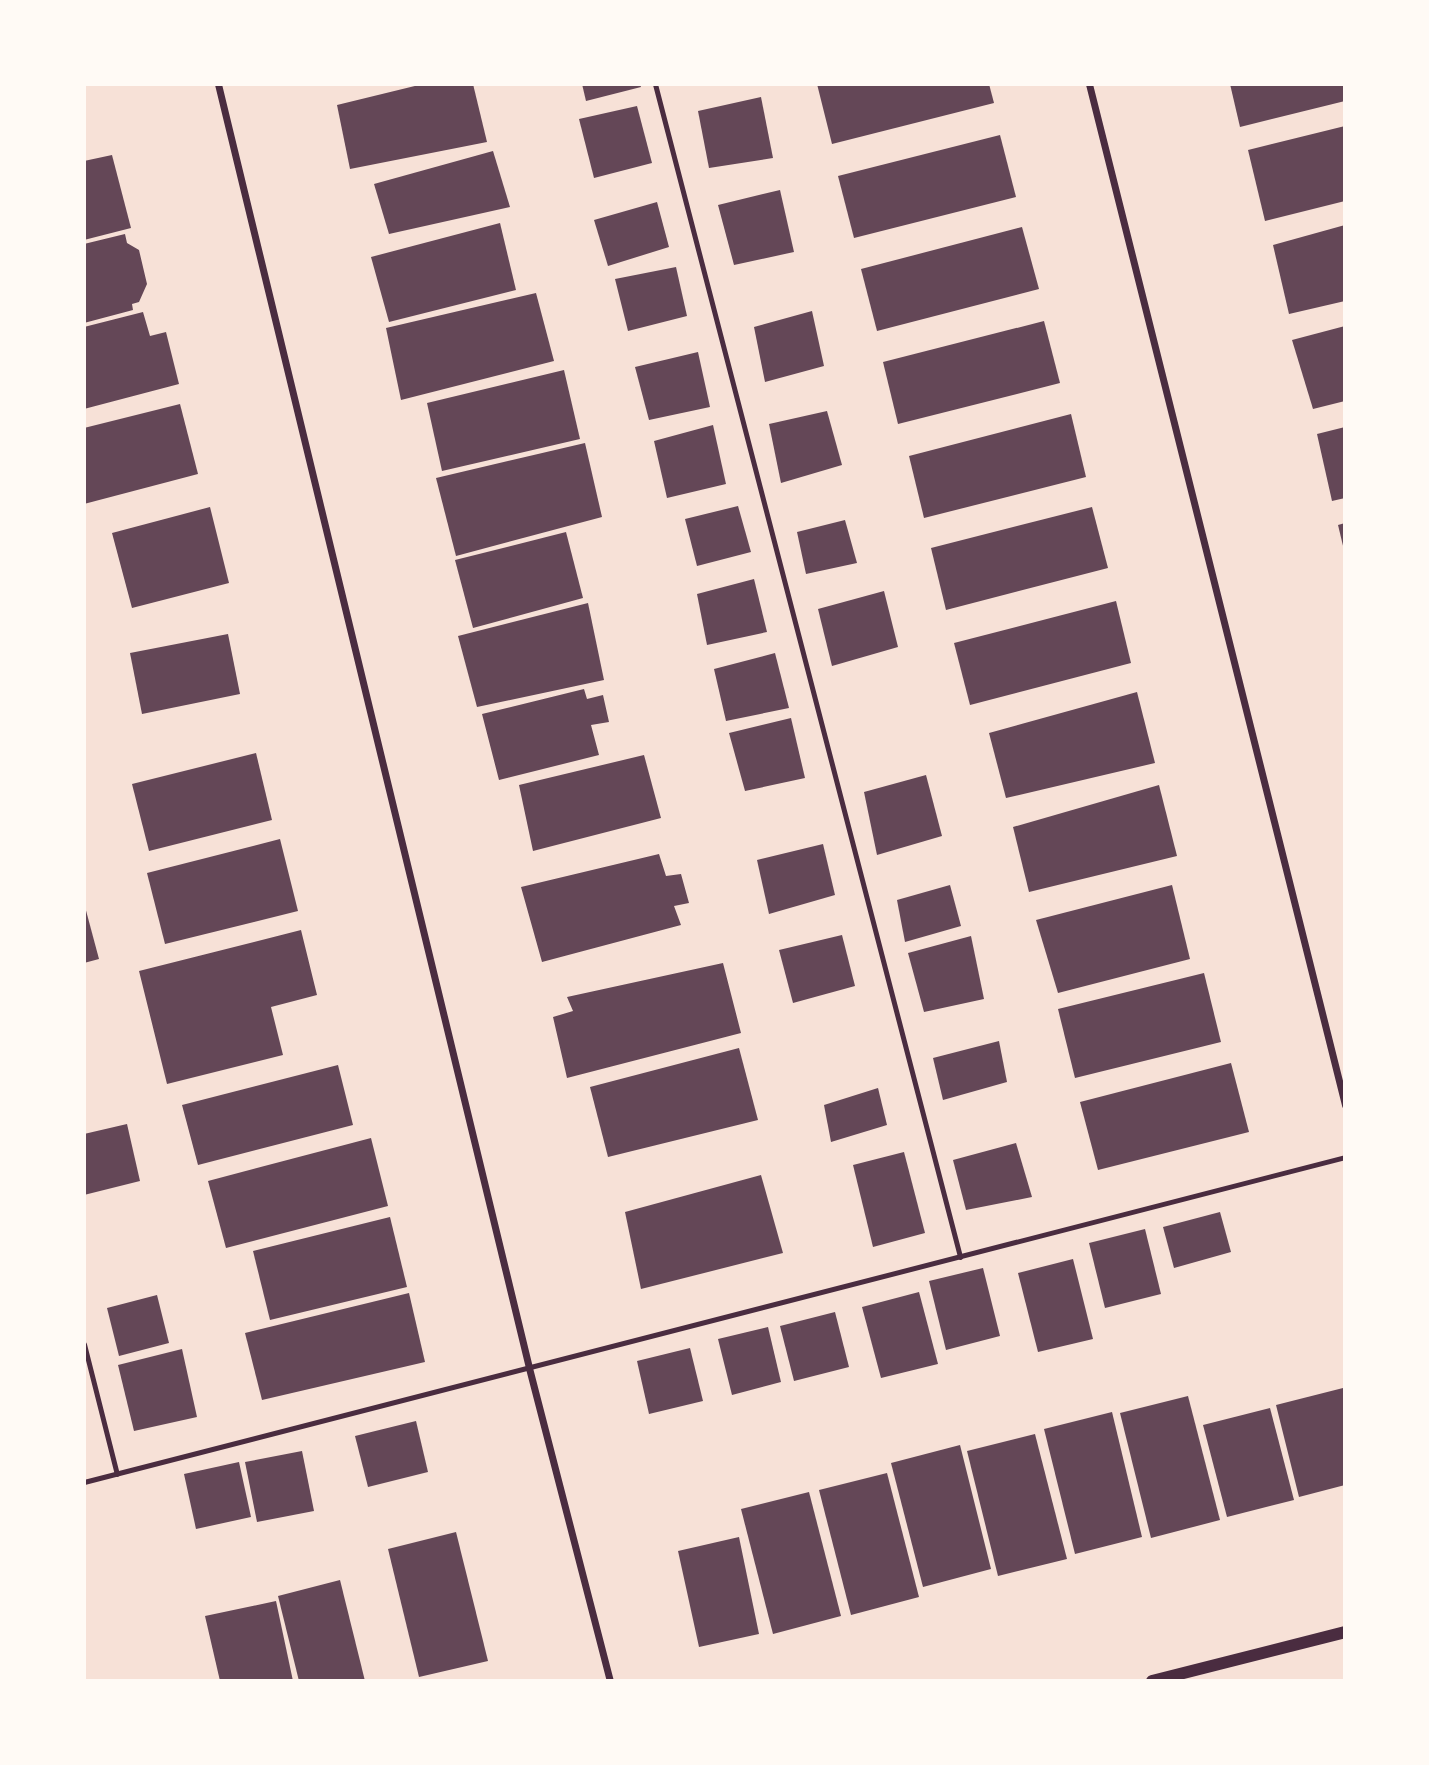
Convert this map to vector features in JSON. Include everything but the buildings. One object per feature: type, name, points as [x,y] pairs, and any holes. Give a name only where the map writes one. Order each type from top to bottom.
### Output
[{"type":"street","points":[[218,84],[529,1368],[610,1681]]},
{"type":"street","points":[[1089,84],[1345,1105]]},
{"type":"street","points":[[1152,1681],[1345,1632]]},
{"type":"lane","points":[[655,84],[960,1257]]},
{"type":"lane","points":[[84,1482],[1345,1157]]},
{"type":"lane","points":[[84,1344],[117,1474]]}]
